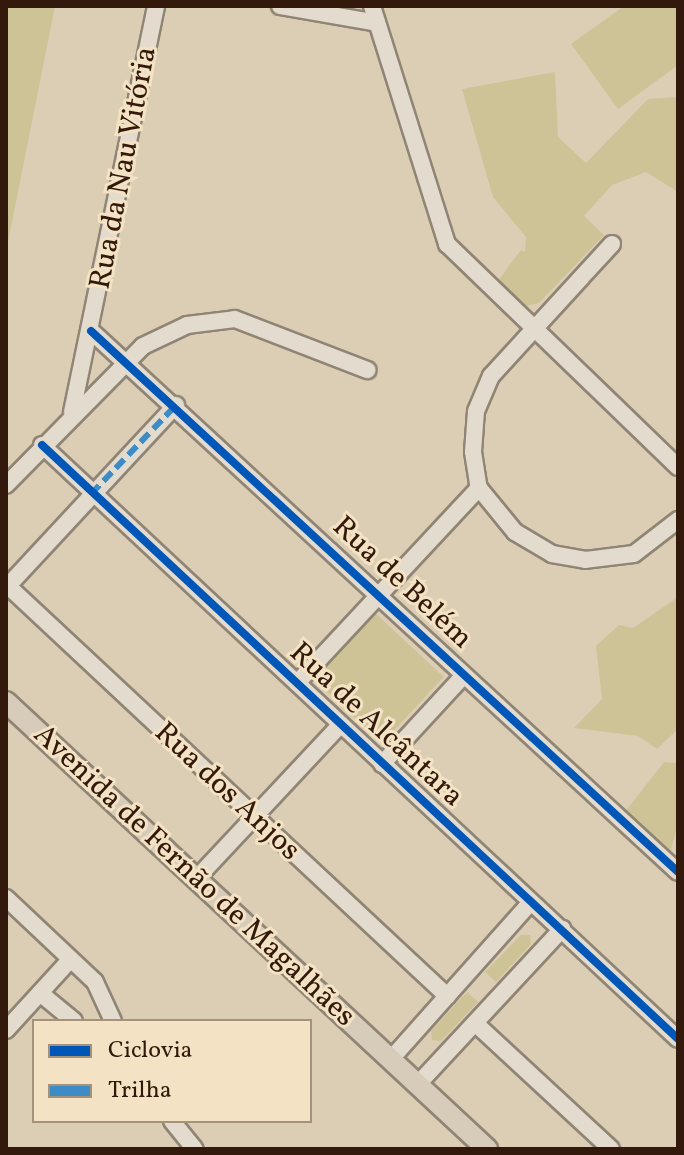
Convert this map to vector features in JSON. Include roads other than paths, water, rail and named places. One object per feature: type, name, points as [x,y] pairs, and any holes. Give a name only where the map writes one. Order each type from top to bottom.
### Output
[{"type":"main road","name":"Avenida de Fernão de Magalhães","points":[[6,702],[487,1149]]},
{"type":"street","name":"Rua da Nau Vitória","points":[[72,413],[156,6]]},
{"type":"street","points":[[280,6],[377,23]]},
{"type":"street","points":[[372,6],[447,244],[531,330],[678,467]]},
{"type":"street","points":[[612,244],[491,376],[476,411],[473,452],[479,488],[515,532],[552,554],[585,560],[634,554],[678,520]]},
{"type":"street","points":[[6,483],[72,413],[159,336],[222,318],[367,370]]},
{"type":"street","name":"Rua de Belém","points":[[91,331],[176,405],[678,872]]},
{"type":"street","points":[[91,494],[176,405]]},
{"type":"street","name":"Rua de Alcântara","points":[[42,445],[678,1039]]},
{"type":"street","points":[[297,683],[479,488]]},
{"type":"street","name":"Rua dos Anjos","points":[[91,494],[8,586],[447,996]]},
{"type":"street","points":[[382,764],[464,675]]},
{"type":"street","points":[[197,878],[340,725]]},
{"type":"street","points":[[6,898],[95,982],[112,1019]]},
{"type":"street","points":[[391,1059],[531,902]]},
{"type":"street","points":[[418,1084],[562,929]]},
{"type":"street","points":[[6,1030],[70,960]]},
{"type":"street","points":[[40,993],[72,1019]]},
{"type":"street","points":[[475,1023],[611,1149]]},
{"type":"street","points":[[174,1123],[195,1149]]}]
